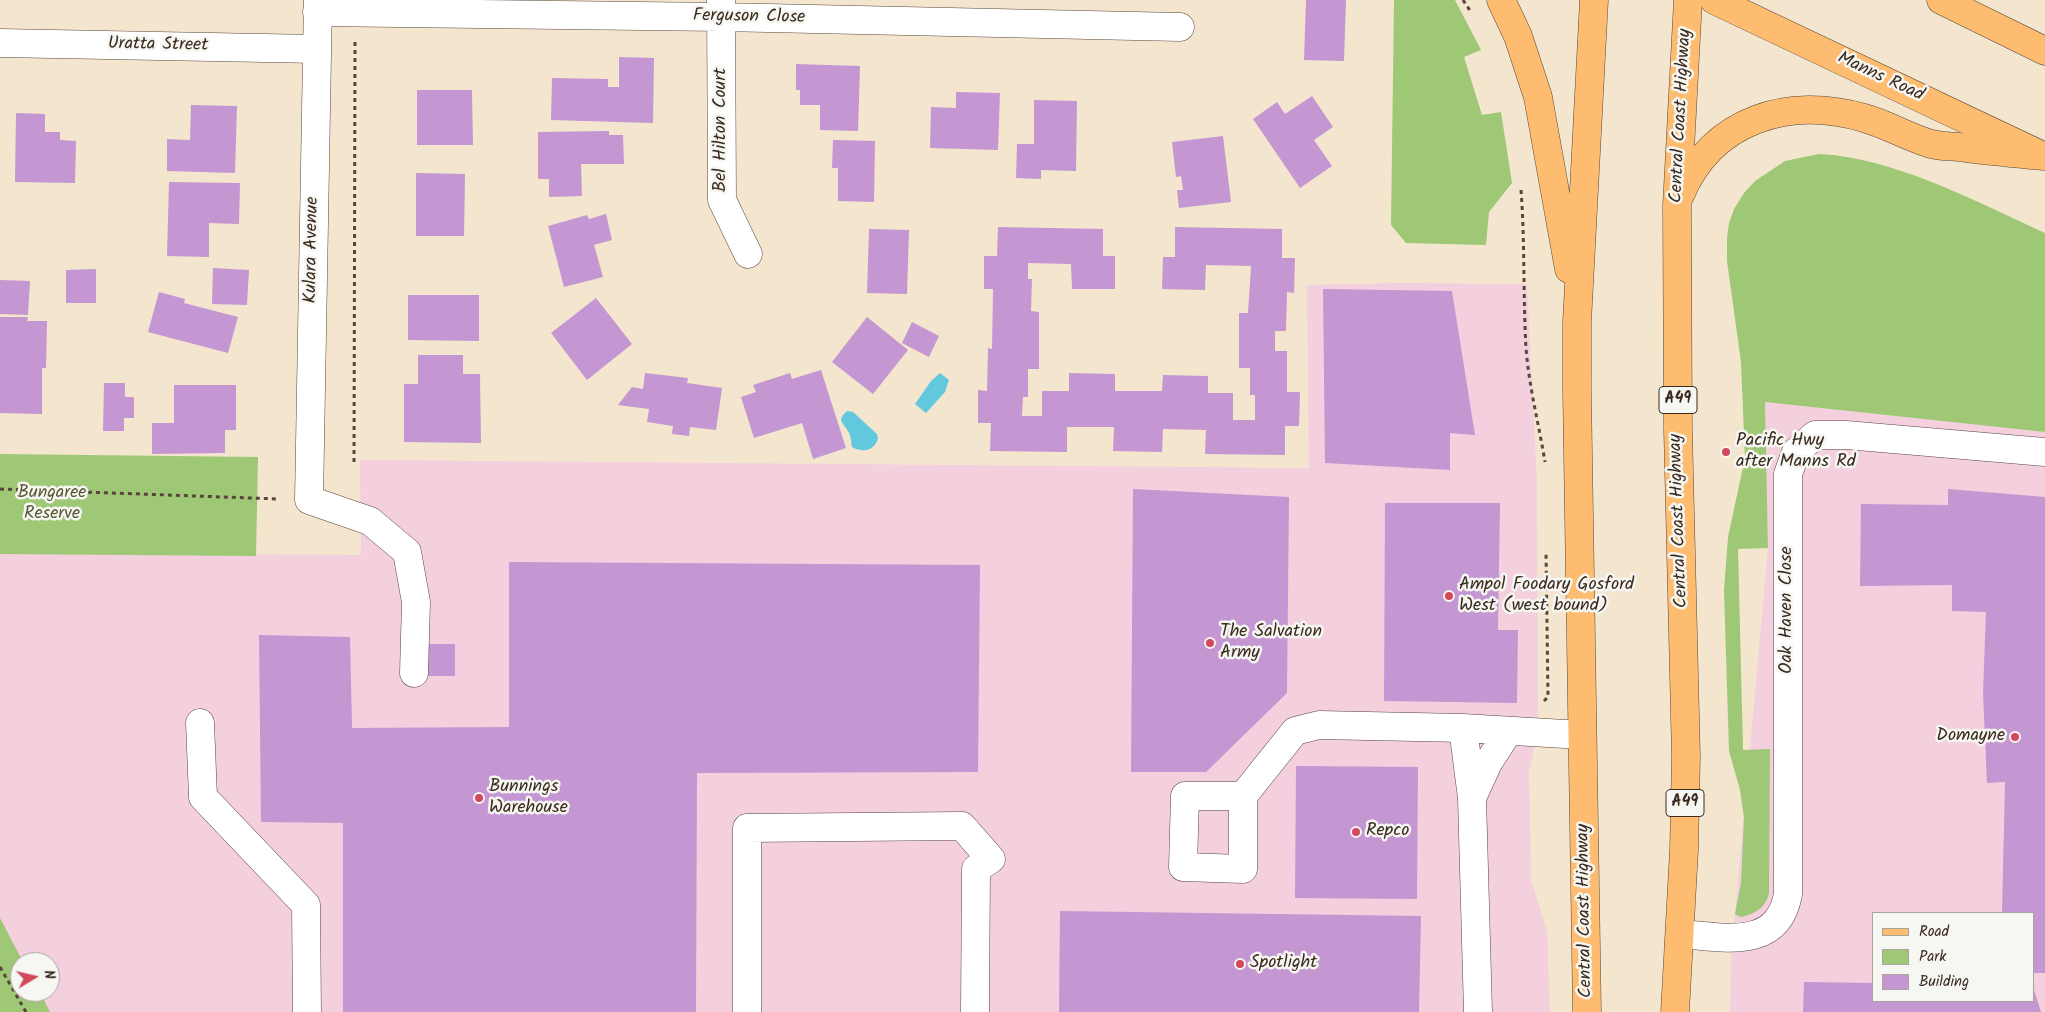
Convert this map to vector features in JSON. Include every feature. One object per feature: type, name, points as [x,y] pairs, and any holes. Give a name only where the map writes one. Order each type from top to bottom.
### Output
[{"type":"main road","points":[[1501,0],[1518,36],[1538,97],[1554,176],[1577,322]]},
{"type":"main road","name":"Central Coast Highway","points":[[1587,1012],[1576,392],[1577,322],[1594,0]]},
{"type":"main road","name":"Central Coast Highway","points":[[1675,1012],[1680,934],[1686,757],[1678,430],[1677,206],[1688,0]]},
{"type":"main road","name":"Manns Road","points":[[1714,0],[2045,156]]},
{"type":"main road","points":[[1941,0],[2045,51]]},
{"type":"main road","points":[[1677,206],[1685,183],[1696,165],[1720,139],[1747,123],[1779,112],[1797,110],[1836,112],[1865,118],[1929,144],[2045,156]]},
{"type":"street","name":"Ferguson Close","points":[[318,6],[355,14],[721,8],[1180,27]]},
{"type":"street","name":"Kulara Avenue","points":[[309,500],[318,6]]},
{"type":"street","name":"Bel Hilton Court","points":[[721,8],[722,200],[748,254]]},
{"type":"street","name":"Uratta Street","points":[[0,43],[317,49]]},
{"type":"street","name":"Oak Haven Close","points":[[1680,934],[1738,938],[1753,936],[1778,921],[1786,908],[1788,874],[1788,474],[1796,452],[1815,435],[2045,452]]},
{"type":"street","points":[[309,500],[370,521],[407,552],[416,602],[414,673]]},
{"type":"street","points":[[200,723],[203,797],[306,905],[307,1012]]},
{"type":"street","points":[[1243,796],[1295,731],[1319,725],[1462,728],[1582,735]]},
{"type":"street","points":[[1462,728],[1472,798],[1478,1012]]},
{"type":"street","points":[[1472,798],[1488,763],[1520,732]]},
{"type":"street","points":[[747,1012],[747,828],[962,826],[991,859],[976,869],[974,1012]]},
{"type":"path","points":[[1463,0],[1472,15]]},
{"type":"path","points":[[354,462],[355,14]]},
{"type":"path","points":[[1520,181],[1525,264],[1526,348],[1529,378],[1545,466]]},
{"type":"path","points":[[0,489],[309,500]]},
{"type":"path","points":[[1520,732],[1548,697],[1546,548]]},
{"type":"path","points":[[0,967],[26,1012]]},
{"type":"shaded area","points":[[1398,283],[1527,284],[1537,483],[1538,733],[1529,771],[1531,880],[1547,931],[1550,1012],[40,1012],[34,1002],[60,1002],[60,952],[10,952],[0,942],[0,553],[361,555],[360,460],[1309,468],[1307,285]]},
{"type":"shaded area","points":[[1765,402],[2045,432],[2045,1012],[1730,1012],[1731,958],[1768,548]]},
{"type":"green space","points":[[1394,0],[1455,0],[1481,50],[1464,57],[1482,115],[1501,112],[1512,183],[1489,212],[1486,245],[1406,243],[1391,225]]},
{"type":"green space","points":[[1819,154],[1876,163],[1905,172],[1963,195],[2045,233],[2045,432],[1765,402],[1768,548],[1738,549],[1743,750],[1770,749],[1769,892],[1766,902],[1760,909],[1741,917],[1735,914],[1741,883],[1744,817],[1740,790],[1729,751],[1724,590],[1728,537],[1745,458],[1741,362],[1727,261],[1727,238],[1729,223],[1734,209],[1744,193],[1755,181],[1785,161]]},
{"type":"green space","name":"Bungaree Reserve","points":[[0,454],[258,457],[256,556],[0,554]]},
{"type":"green space","points":[[0,918],[18,952],[10,952],[10,1002],[45,1002],[50,1012],[0,1012]]},
{"type":"water","points":[[940,373],[949,380],[945,392],[926,413],[915,404],[931,381]]},
{"type":"water","points":[[847,411],[853,412],[877,434],[878,438],[874,446],[868,450],[852,447],[850,435],[841,419]]},
{"type":"building","points":[[1306,0],[1346,0],[1344,61],[1304,60]]},
{"type":"building","points":[[619,57],[654,58],[653,123],[551,120],[552,78],[608,79],[608,87],[619,87]]},
{"type":"building","points":[[796,64],[860,66],[858,131],[820,130],[820,105],[800,105],[800,90],[796,90]]},
{"type":"building","points":[[417,90],[472,90],[473,145],[417,145]]},
{"type":"building","points":[[956,92],[1000,93],[998,150],[930,148],[931,107],[956,108]]},
{"type":"building","points":[[1312,96],[1333,127],[1314,140],[1332,166],[1300,188],[1253,119],[1277,102],[1285,114]]},
{"type":"building","points":[[1034,100],[1077,101],[1076,171],[1041,170],[1041,179],[1016,178],[1017,144],[1034,144]]},
{"type":"building","points":[[191,105],[237,106],[235,173],[167,171],[167,139],[190,140]]},
{"type":"building","points":[[16,113],[45,114],[45,132],[60,132],[60,140],[76,141],[75,183],[15,182]]},
{"type":"building","points":[[609,131],[609,135],[623,135],[624,164],[581,164],[582,196],[549,197],[549,179],[538,179],[538,132]]},
{"type":"building","points":[[1223,136],[1231,202],[1179,208],[1177,190],[1183,190],[1181,176],[1176,177],[1172,142]]},
{"type":"building","points":[[833,140],[875,141],[874,202],[838,201],[838,168],[832,168]]},
{"type":"building","points":[[416,173],[465,174],[464,236],[416,236]]},
{"type":"building","points":[[169,182],[240,183],[239,224],[209,223],[209,257],[167,256]]},
{"type":"building","points":[[606,214],[612,240],[594,245],[603,277],[564,287],[548,226],[587,215],[589,219]]},
{"type":"building","points":[[998,227],[1103,229],[1103,256],[1115,256],[1115,289],[1072,289],[1071,264],[1028,263],[1028,279],[1032,279],[1031,311],[1039,312],[1039,369],[1028,369],[1028,397],[1023,397],[1022,416],[1042,416],[1042,391],[1069,391],[1069,373],[1115,374],[1115,391],[1162,391],[1163,375],[1208,376],[1208,393],[1233,393],[1233,420],[1255,420],[1255,395],[1250,395],[1250,368],[1239,368],[1239,313],[1248,313],[1251,266],[1206,265],[1205,290],[1162,289],[1163,257],[1175,257],[1175,227],[1282,229],[1282,258],[1295,258],[1294,293],[1287,292],[1286,331],[1275,331],[1275,351],[1287,351],[1287,392],[1300,392],[1299,426],[1285,426],[1285,455],[1205,454],[1206,430],[1163,429],[1162,452],[1113,451],[1114,427],[1067,427],[1067,452],[990,451],[991,423],[978,423],[978,390],[987,391],[988,348],[992,349],[993,289],[984,289],[984,256],[997,256]]},
{"type":"building","points":[[869,229],[909,230],[907,294],[867,293]]},
{"type":"building","points":[[213,268],[249,270],[247,305],[212,304]]},
{"type":"building","points":[[96,269],[96,303],[66,303],[66,270]]},
{"type":"building","points":[[0,280],[30,281],[28,315],[0,314]]},
{"type":"building","points":[[1323,289],[1452,291],[1475,435],[1450,433],[1450,470],[1325,463]]},
{"type":"building","points":[[159,292],[185,299],[184,303],[238,317],[228,353],[148,332]]},
{"type":"building","points":[[408,295],[479,295],[479,341],[408,340]]},
{"type":"building","points":[[596,298],[632,344],[587,380],[551,333]]},
{"type":"building","points":[[0,317],[28,317],[27,321],[47,321],[46,368],[42,368],[42,414],[0,413]]},
{"type":"building","points":[[867,317],[908,350],[873,394],[832,362]]},
{"type":"building","points":[[912,322],[939,336],[929,357],[902,343]]},
{"type":"building","points":[[418,355],[463,355],[463,374],[480,374],[481,443],[404,442],[404,384],[418,384]]},
{"type":"building","points":[[821,370],[846,448],[813,459],[802,423],[754,438],[741,397],[756,392],[753,385],[790,373],[792,379]]},
{"type":"building","points":[[645,373],[688,378],[687,383],[722,388],[716,430],[690,427],[689,436],[672,434],[673,426],[647,422],[649,409],[618,405],[632,387],[643,389]]},
{"type":"building","points":[[104,383],[125,383],[125,397],[134,397],[134,418],[124,418],[124,431],[103,431]]},
{"type":"building","points":[[174,385],[236,385],[236,430],[225,430],[225,453],[152,454],[152,423],[174,423]]},
{"type":"building","name":"The Salvation Army","points":[[1133,489],[1289,497],[1287,693],[1206,772],[1131,772]]},
{"type":"building","name":"Domayne","points":[[1948,489],[2045,497],[2045,973],[2035,973],[2035,912],[2002,912],[2005,782],[1987,783],[1983,692],[1986,612],[1952,611],[1952,585],[1860,586],[1861,504],[1948,505]]},
{"type":"building","points":[[1385,503],[1500,503],[1498,630],[1518,630],[1517,703],[1384,701]]},
{"type":"building","name":"Bunnings Warehouse","points":[[509,562],[980,565],[978,772],[697,773],[696,1012],[343,1012],[343,823],[261,822],[259,635],[350,637],[352,728],[509,727]]},
{"type":"building","points":[[426,644],[455,644],[455,676],[426,676]]},
{"type":"building","name":"Repco","points":[[1296,766],[1418,767],[1417,899],[1295,898]]},
{"type":"building","name":"Spotlight","points":[[1060,911],[1421,916],[1419,1012],[1059,1012]]},
{"type":"building","points":[[1804,982],[1872,983],[1872,1002],[2035,1002],[2035,993],[2041,1012],[1803,1012]]},
{"type":"place","name":"Pacific Hwy after Manns Rd","points":[[1726,452]]},
{"type":"place","name":"Ampol Foodary Gosford West (west bound)","points":[[1449,596]]},
{"type":"place","name":"The Salvation Army","points":[[1210,643]]},
{"type":"place","name":"Domayne","points":[[2015,737]]},
{"type":"place","name":"Bunnings Warehouse","points":[[479,798]]},
{"type":"place","name":"Repco","points":[[1356,832]]},
{"type":"place","name":"Spotlight","points":[[1240,964]]}]
